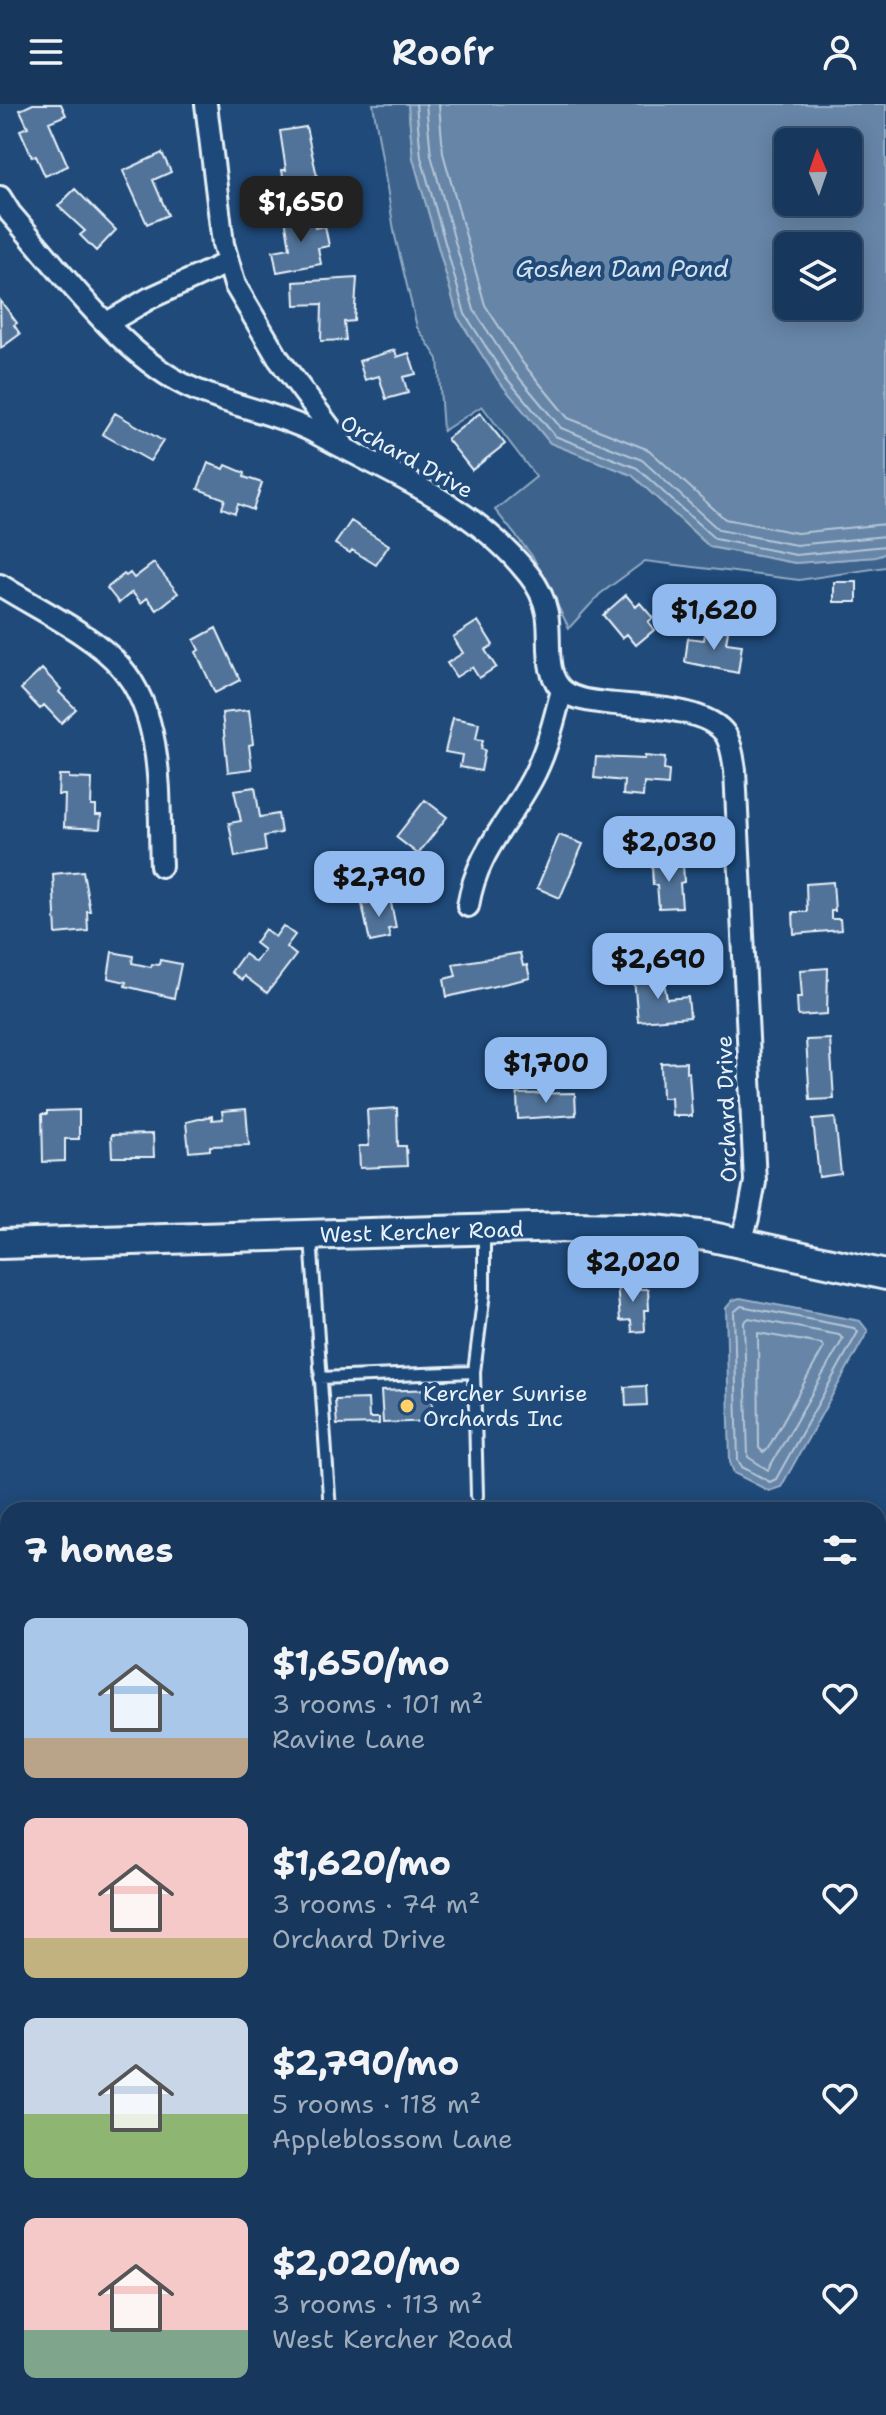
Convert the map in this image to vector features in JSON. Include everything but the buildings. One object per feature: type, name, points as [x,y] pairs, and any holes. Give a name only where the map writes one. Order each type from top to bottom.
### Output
[{"type":"main road","name":"West Kercher Road","points":[[0,1244],[568,1227],[637,1228],[741,1242],[886,1275]]},
{"type":"street","points":[[206,104],[227,263],[248,310],[278,358],[348,451]]},
{"type":"street","name":"Orchard Drive","points":[[0,197],[107,323],[140,355],[177,381],[290,420],[457,509],[487,532],[515,558],[543,597],[548,616],[551,671],[554,682],[562,690],[585,700],[693,714],[712,720],[725,734],[732,748],[735,770],[755,1182],[741,1242]]},
{"type":"street","points":[[107,323],[150,298],[227,263]]},
{"type":"street","points":[[0,585],[93,642],[120,664],[134,683],[152,735],[161,866]]},
{"type":"street","points":[[468,906],[472,880],[485,852],[533,779],[562,690]]},
{"type":"lane","points":[[477,1496],[474,1372],[484,1293],[484,1231]]},
{"type":"lane","points":[[311,1236],[329,1502]]},
{"type":"lane","points":[[320,1378],[474,1372]]},
{"type":"shaded area","points":[[373,104],[408,104],[413,158],[458,317],[498,380],[550,443],[632,475],[710,547],[795,563],[876,557],[886,553],[886,567],[799,580],[645,561],[600,594],[569,628],[533,557],[495,510],[536,477],[482,406],[443,431],[438,359],[417,327],[395,236]]},
{"type":"water","name":"Goshen Dam Pond","points":[[408,104],[886,104],[886,553],[876,557],[795,563],[710,547],[632,475],[550,443],[498,380],[458,317],[413,158]]},
{"type":"water","points":[[740,1298],[860,1321],[868,1331],[781,1487],[769,1491],[734,1473],[730,1462],[726,1308],[733,1300]]},
{"type":"place","name":"Kercher Sunrise Orchards Inc","points":[[407,1406]]}]
